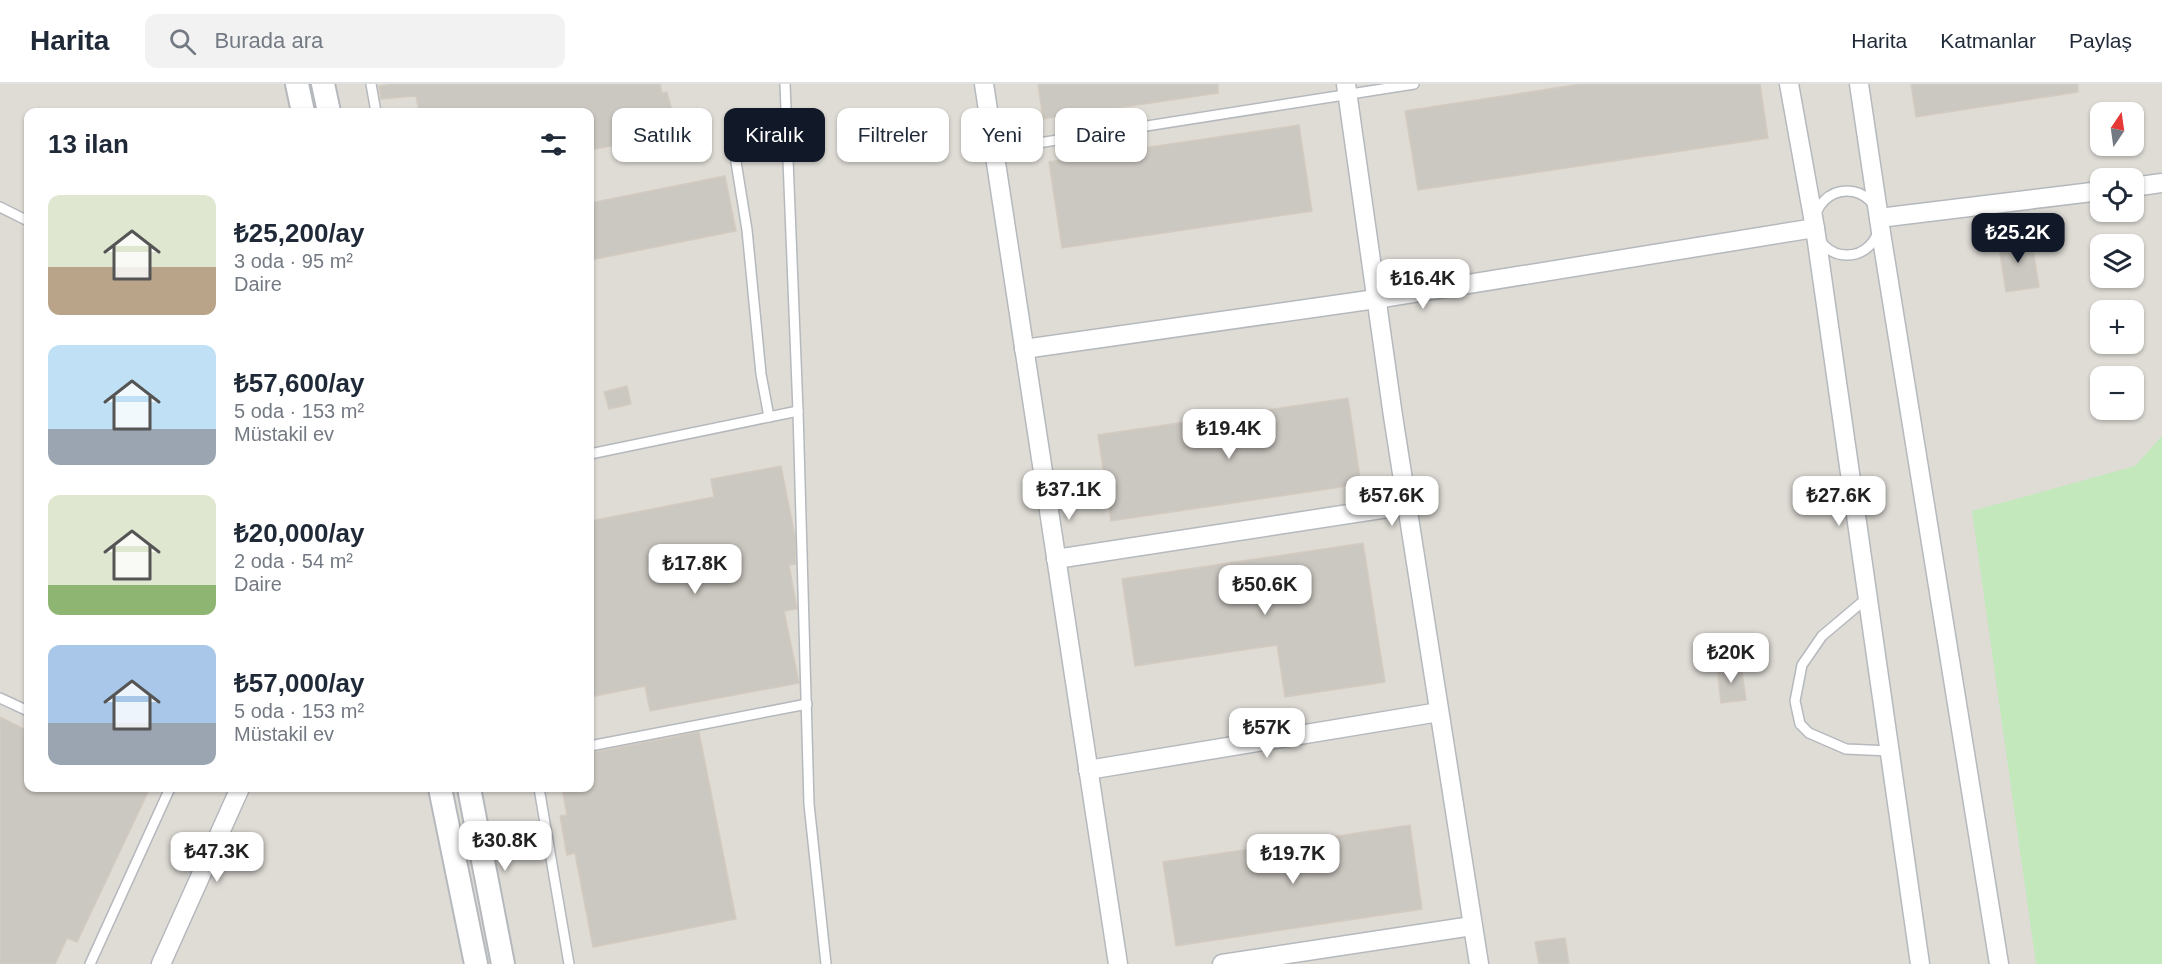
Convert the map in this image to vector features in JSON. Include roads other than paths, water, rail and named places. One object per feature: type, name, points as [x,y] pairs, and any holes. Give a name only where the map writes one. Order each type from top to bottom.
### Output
[{"type":"street","points":[[297,84],[302,108]]},
{"type":"street","points":[[323,84],[328,108]]},
{"type":"street","points":[[984,84],[988,108]]},
{"type":"street","points":[[1789,84],[1815,228],[1920,964]]},
{"type":"street","points":[[1860,84],[1879,218],[1999,964]]},
{"type":"street","points":[[1346,89],[1407,506],[1479,964]]},
{"type":"street","points":[[996,162],[1118,964]]},
{"type":"street","points":[[2144,185],[2162,183]]},
{"type":"street","points":[[1879,218],[2090,192]]},
{"type":"street","points":[[1024,349],[1376,299],[1815,228]]},
{"type":"street","points":[[1056,559],[1407,506]]},
{"type":"street","points":[[1088,770],[1439,712]]},
{"type":"street","points":[[161,964],[238,792]]},
{"type":"street","points":[[441,792],[476,964]]},
{"type":"street","points":[[470,792],[502,964]]},
{"type":"street","points":[[1222,964],[1472,926]]},
{"type":"lane","points":[[372,84],[375,108]]},
{"type":"lane","points":[[786,84],[809,804],[826,964]]},
{"type":"lane","points":[[1043,142],[1346,89],[1414,84]]},
{"type":"lane","points":[[735,162],[747,230],[761,374],[768,417]]},
{"type":"lane","points":[[1842,191],[1852,191],[1870,200],[1879,218],[1880,228],[1871,246],[1853,255],[1842,256],[1824,246],[1815,228],[1815,218],[1824,201],[1842,191]]},
{"type":"lane","points":[[0,207],[24,219]]},
{"type":"lane","points":[[594,453],[798,411]]},
{"type":"lane","points":[[1867,598],[1822,636],[1802,665],[1795,701],[1800,724],[1809,733],[1846,748],[1890,751]]},
{"type":"lane","points":[[0,698],[24,709]]},
{"type":"lane","points":[[594,745],[807,704]]},
{"type":"lane","points":[[90,964],[168,792]]},
{"type":"lane","points":[[540,792],[569,964]]}]
